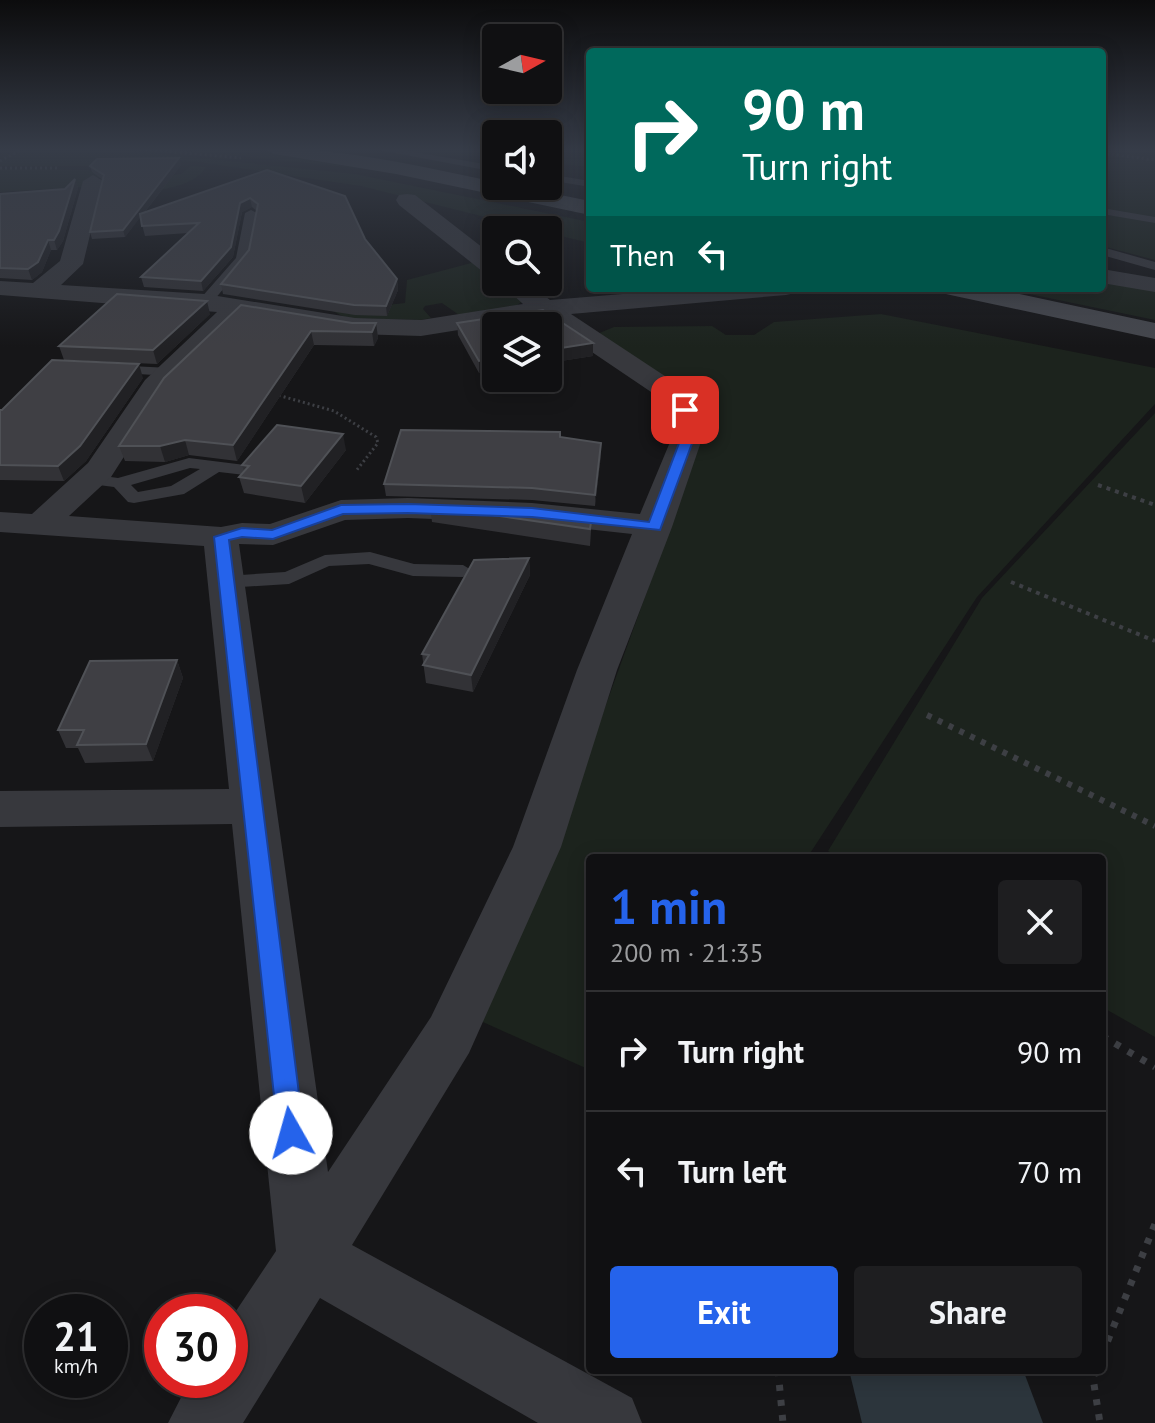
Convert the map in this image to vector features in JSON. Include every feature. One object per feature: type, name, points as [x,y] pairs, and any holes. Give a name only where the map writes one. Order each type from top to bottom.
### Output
[{"type":"street","points":[[41,289],[71,264],[84,214]]},
{"type":"street","points":[[425,214],[482,259]]},
{"type":"street","points":[[1106,277],[1155,285]]},
{"type":"street","points":[[2,289],[41,289],[205,302],[355,326],[421,328],[525,296]]},
{"type":"street","points":[[562,294],[639,292]]},
{"type":"street","points":[[974,292],[1155,331]]},
{"type":"street","points":[[203,1423],[450,1035],[537,847],[597,670],[655,527],[690,430],[685,410],[670,392],[529,296]]},
{"type":"street","points":[[40,525],[100,470],[155,386],[237,307]]},
{"type":"street","points":[[0,522],[221,537],[242,533],[273,535],[341,510],[408,508],[532,513],[655,527]]},
{"type":"street","points":[[221,537],[308,1256]]},
{"type":"street","points":[[0,809],[253,806]]},
{"type":"street","points":[[308,1256],[607,1423]]},
{"type":"lane","points":[[205,302],[242,259],[251,214]]},
{"type":"lane","points":[[1122,214],[1155,220]]},
{"type":"lane","points":[[1106,252],[1155,268]]},
{"type":"lane","points":[[1106,262],[1155,268]]},
{"type":"lane","points":[[96,368],[170,372]]},
{"type":"lane","points":[[89,479],[119,483],[134,498],[163,496],[188,487],[216,466],[245,470]]},
{"type":"lane","points":[[226,582],[289,578],[325,561],[370,558],[413,570],[463,571]]},
{"type":"path","points":[[263,392],[334,411],[376,437],[378,443],[374,451],[309,522]]},
{"type":"path","points":[[1098,485],[1155,505]]},
{"type":"path","points":[[1011,582],[1155,641]]},
{"type":"path","points":[[927,715],[1155,826]]},
{"type":"path","points":[[1106,1038],[1155,1067]]},
{"type":"path","points":[[1106,1345],[1155,1224]]},
{"type":"path","points":[[778,1374],[783,1423]]},
{"type":"path","points":[[1093,1374],[1100,1423]]},
{"type":"shaded area","points":[[475,214],[553,214],[561,216]]},
{"type":"shaded area","points":[[1106,214],[1155,214],[1155,260],[1106,247]]},
{"type":"shaded area","points":[[562,216],[586,221],[586,242],[562,236]]},
{"type":"shaded area","points":[[475,262],[482,267],[482,296],[519,296],[524,300],[516,306],[459,315],[442,303],[425,306],[423,309],[431,318],[420,320],[346,318],[333,311],[405,303],[407,280]]},
{"type":"shaded area","points":[[1106,281],[1155,288],[1155,320],[1019,292],[1106,292]]},
{"type":"shaded area","points":[[881,314],[1155,368],[1155,404],[977,597],[810,854],[586,854],[586,1068],[474,1018],[552,854],[667,536],[698,430],[597,334],[614,327],[712,326],[726,335],[754,335],[774,322]]},
{"type":"shaded area","points":[[1155,413],[1155,1037],[1106,1009],[1106,854],[834,854],[828,851],[982,598]]},
{"type":"shaded area","points":[[850,1374],[1024,1374],[1043,1423],[862,1423]]},
{"type":"building","points":[[0,214],[64,214],[59,231],[54,240],[48,240],[38,262],[28,269],[0,268]]},
{"type":"building","points":[[94,214],[135,214],[123,230],[90,232]]},
{"type":"building","points":[[140,214],[238,214],[231,247],[201,281],[141,277],[199,223],[142,226]]},
{"type":"building","points":[[256,214],[354,214],[365,239],[397,279],[386,306],[354,305],[221,284],[249,250]]},
{"type":"building","points":[[117,294],[207,301],[153,350],[59,346]]},
{"type":"building","points":[[241,305],[352,323],[376,323],[372,332],[311,331],[233,445],[185,440],[160,446],[119,446],[164,378]]},
{"type":"building","points":[[482,319],[482,360],[479,361],[457,323]]},
{"type":"building","points":[[562,323],[593,343],[562,348]]},
{"type":"building","points":[[52,360],[139,364],[80,446],[58,466],[0,465],[0,410]]},
{"type":"building","points":[[277,425],[343,434],[301,486],[239,477],[249,466],[242,465]]},
{"type":"building","points":[[401,430],[560,432],[560,437],[601,443],[595,495],[532,488],[384,484]]},
{"type":"building","points":[[430,506],[531,510],[592,516],[590,529]]},
{"type":"building","points":[[529,558],[471,675],[423,665],[429,655],[422,654],[474,560]]},
{"type":"building","points":[[177,660],[146,744],[77,745],[84,730],[58,730],[90,661]]},
{"type":"route","points":[[291,1133],[221,537],[242,533],[273,535],[341,510],[408,508],[532,513],[655,527],[690,430],[685,410]]}]
